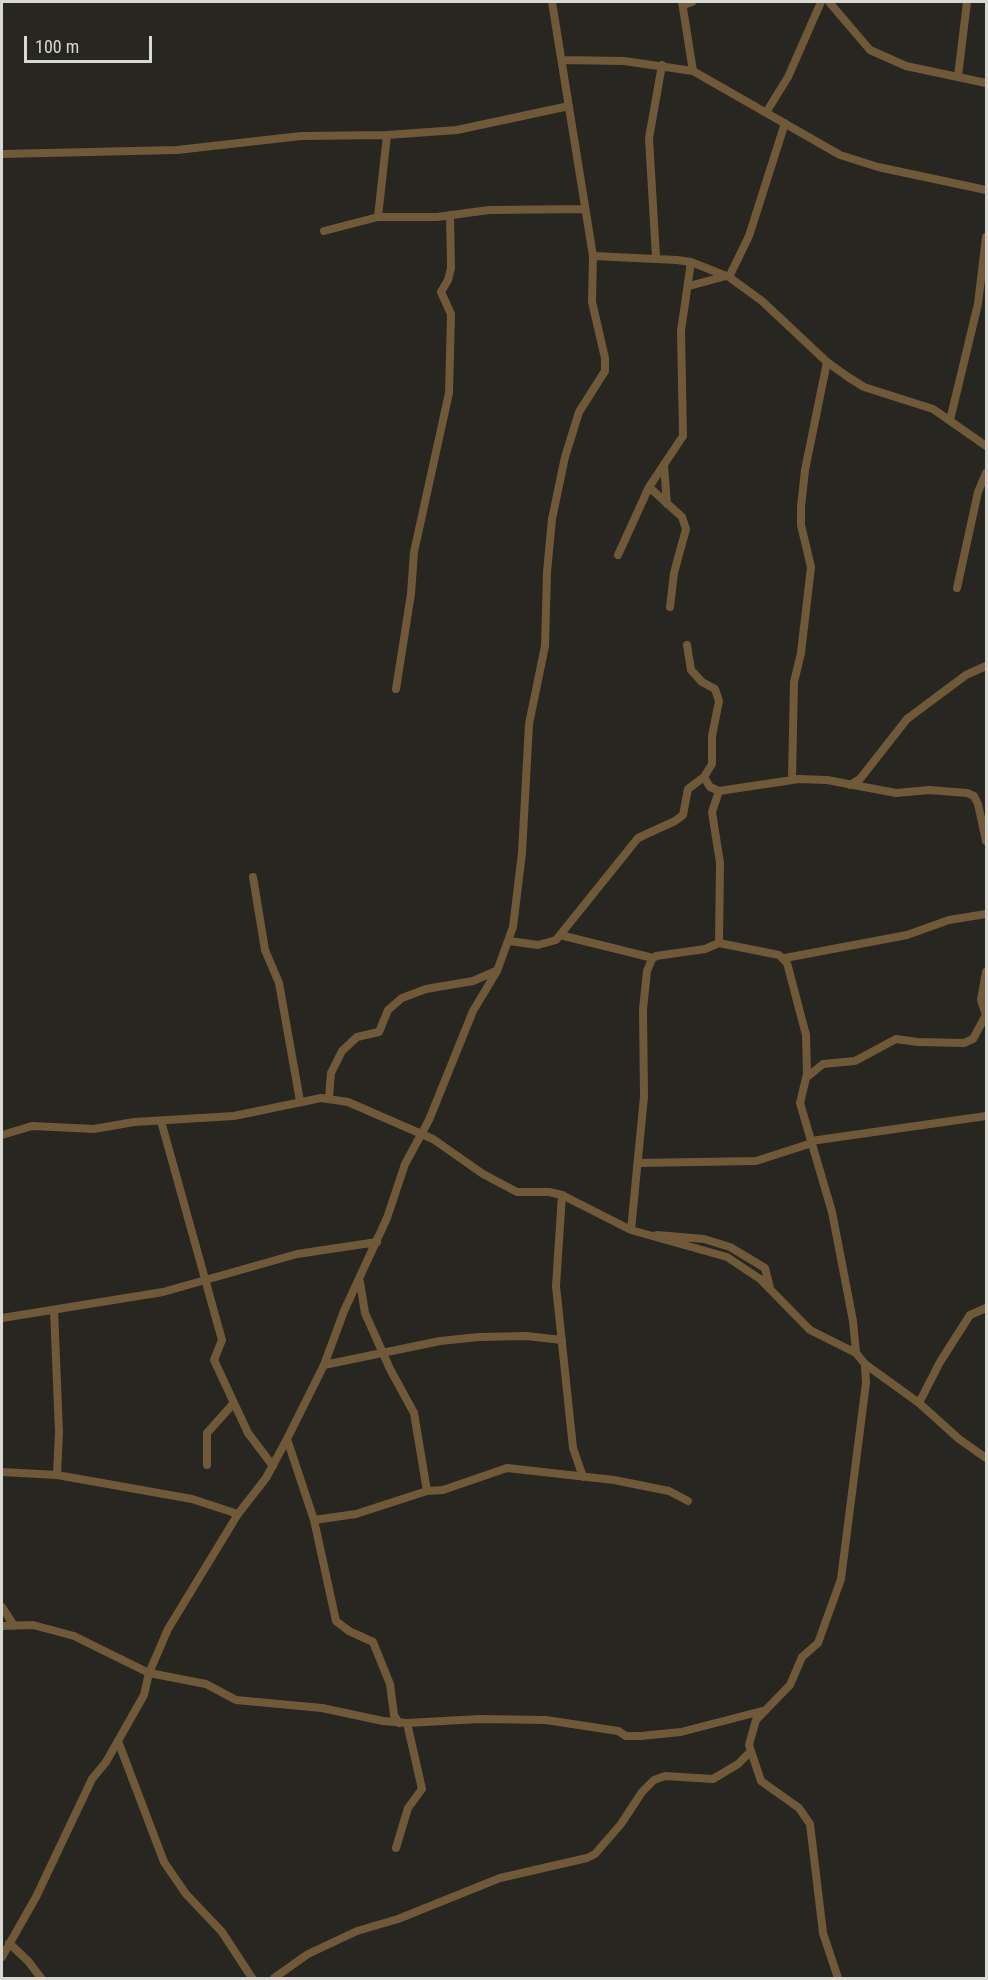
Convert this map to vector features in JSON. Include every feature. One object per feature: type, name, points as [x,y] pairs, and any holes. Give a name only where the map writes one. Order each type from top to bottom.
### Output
[{"type":"street","points":[[2,1958],[36,1897],[92,1779],[118,1742],[144,1695],[149,1672],[168,1629],[238,1514],[273,1466],[287,1440],[324,1365],[344,1311],[377,1242],[405,1164],[422,1134],[473,1011],[497,971],[509,940],[522,853],[529,724],[545,646],[547,573],[552,519],[565,457],[579,412],[605,371],[605,358],[592,302],[593,256],[552,2]]},
{"type":"street","points":[[692,2],[682,3],[693,71]]},
{"type":"street","points":[[767,111],[788,77],[821,2]]},
{"type":"street","points":[[829,2],[847,26],[870,50],[906,66],[987,83]]},
{"type":"street","points":[[958,76],[968,2]]},
{"type":"street","points":[[563,60],[624,61],[693,71],[767,111],[840,155],[859,162],[987,190]]},
{"type":"street","points":[[656,257],[649,138],[662,65]]},
{"type":"street","points":[[2,154],[166,151],[301,136],[387,135],[457,130],[569,106]]},
{"type":"street","points":[[689,286],[728,277],[749,236],[785,123]]},
{"type":"street","points":[[378,217],[387,135]]},
{"type":"street","points":[[324,231],[378,217],[450,215],[489,210],[585,209]]},
{"type":"street","points":[[396,689],[411,594],[414,552],[449,393],[451,314],[441,292],[450,275],[450,215]]},
{"type":"street","points":[[950,420],[978,304],[987,237]]},
{"type":"street","points":[[593,256],[656,257],[691,262],[728,277],[778,314],[827,362],[864,387],[914,401],[950,420],[987,446]]},
{"type":"street","points":[[618,555],[648,487],[679,443],[684,427],[680,369],[683,312],[689,286],[691,262]]},
{"type":"street","points":[[792,779],[794,681],[800,661],[811,567],[801,525],[801,507],[805,470],[827,362]]},
{"type":"street","points":[[664,465],[667,504]]},
{"type":"street","points":[[957,588],[978,492],[987,473]]},
{"type":"street","points":[[648,487],[682,517],[686,529],[674,573],[670,607]]},
{"type":"street","points":[[509,940],[538,945],[548,943],[560,935],[638,838],[670,824],[683,815],[688,789],[704,777],[712,764],[712,736],[719,696],[715,689],[691,670],[687,645]]},
{"type":"street","points":[[850,785],[860,779],[908,719],[966,675],[987,666]]},
{"type":"street","points":[[704,777],[711,787],[719,791],[792,779],[827,780],[896,793],[929,790],[968,793],[974,796],[978,804],[987,841]]},
{"type":"street","points":[[719,791],[713,803],[712,812],[721,871],[719,943]]},
{"type":"street","points":[[253,878],[265,950],[279,983],[300,1101]]},
{"type":"street","points":[[560,935],[653,958],[719,943],[785,958],[897,937],[949,920],[987,914]]},
{"type":"street","points":[[632,1230],[644,1097],[643,1009],[646,971],[653,958]]},
{"type":"street","points":[[785,958],[804,1021],[806,1079],[800,1099],[836,1231],[853,1321],[856,1353]]},
{"type":"street","points":[[329,1097],[331,1073],[342,1051],[357,1037],[379,1032],[388,1010],[402,998],[426,989],[473,981],[497,971]]},
{"type":"street","points":[[806,1079],[823,1064],[855,1061],[896,1039],[961,1044],[968,1042],[975,1036],[986,1015],[981,1000],[987,972]]},
{"type":"street","points":[[2,1135],[32,1126],[94,1129],[234,1116],[329,1097],[348,1102],[422,1134],[513,1190],[562,1195],[632,1230],[727,1257],[753,1274],[810,1330],[856,1353],[867,1373],[841,1579],[819,1643],[802,1657],[790,1685],[762,1710],[749,1738],[749,1753],[761,1781],[799,1808],[810,1824],[823,1933],[838,1978]]},
{"type":"street","points":[[638,1163],[756,1161],[811,1142],[987,1116]]},
{"type":"street","points":[[161,1121],[222,1340],[214,1359],[233,1404],[255,1444],[273,1466]]},
{"type":"street","points":[[562,1195],[556,1265],[573,1448],[583,1477]]},
{"type":"street","points":[[2,1318],[20,1313],[54,1310],[163,1292],[297,1254],[377,1242]]},
{"type":"street","points":[[359,1281],[361,1301],[382,1352],[414,1413],[427,1491]]},
{"type":"street","points":[[919,1403],[939,1362],[970,1315],[987,1308]]},
{"type":"street","points":[[54,1310],[59,1432],[57,1475]]},
{"type":"street","points":[[324,1365],[382,1352],[491,1336],[562,1340]]},
{"type":"street","points":[[864,1364],[919,1403],[958,1439],[987,1458]]},
{"type":"street","points":[[207,1465],[207,1433],[233,1404]]},
{"type":"street","points":[[287,1440],[314,1520],[336,1621],[339,1625],[369,1639],[374,1645],[390,1683],[394,1714],[403,1723],[422,1788],[408,1808],[396,1848]]},
{"type":"street","points":[[314,1520],[356,1514],[427,1491],[443,1490],[507,1468],[669,1491],[688,1501]]},
{"type":"street","points":[[2,1472],[57,1475],[192,1499],[238,1514]]},
{"type":"street","points":[[2,1606],[13,1624]]},
{"type":"street","points":[[2,1626],[33,1625],[74,1636],[149,1672],[206,1684],[236,1700],[322,1708],[403,1723],[480,1719],[546,1720],[612,1730],[626,1736],[641,1736],[681,1732],[762,1710]]},
{"type":"street","points":[[118,1742],[164,1862],[186,1894],[222,1932],[252,1978]]},
{"type":"street","points":[[274,1978],[308,1954],[357,1932],[407,1916],[500,1878],[587,1858],[595,1854],[621,1824],[642,1792],[654,1780],[665,1776],[713,1779],[738,1764],[749,1753]]},
{"type":"street","points":[[9,1943],[28,1961],[41,1978]]}]
